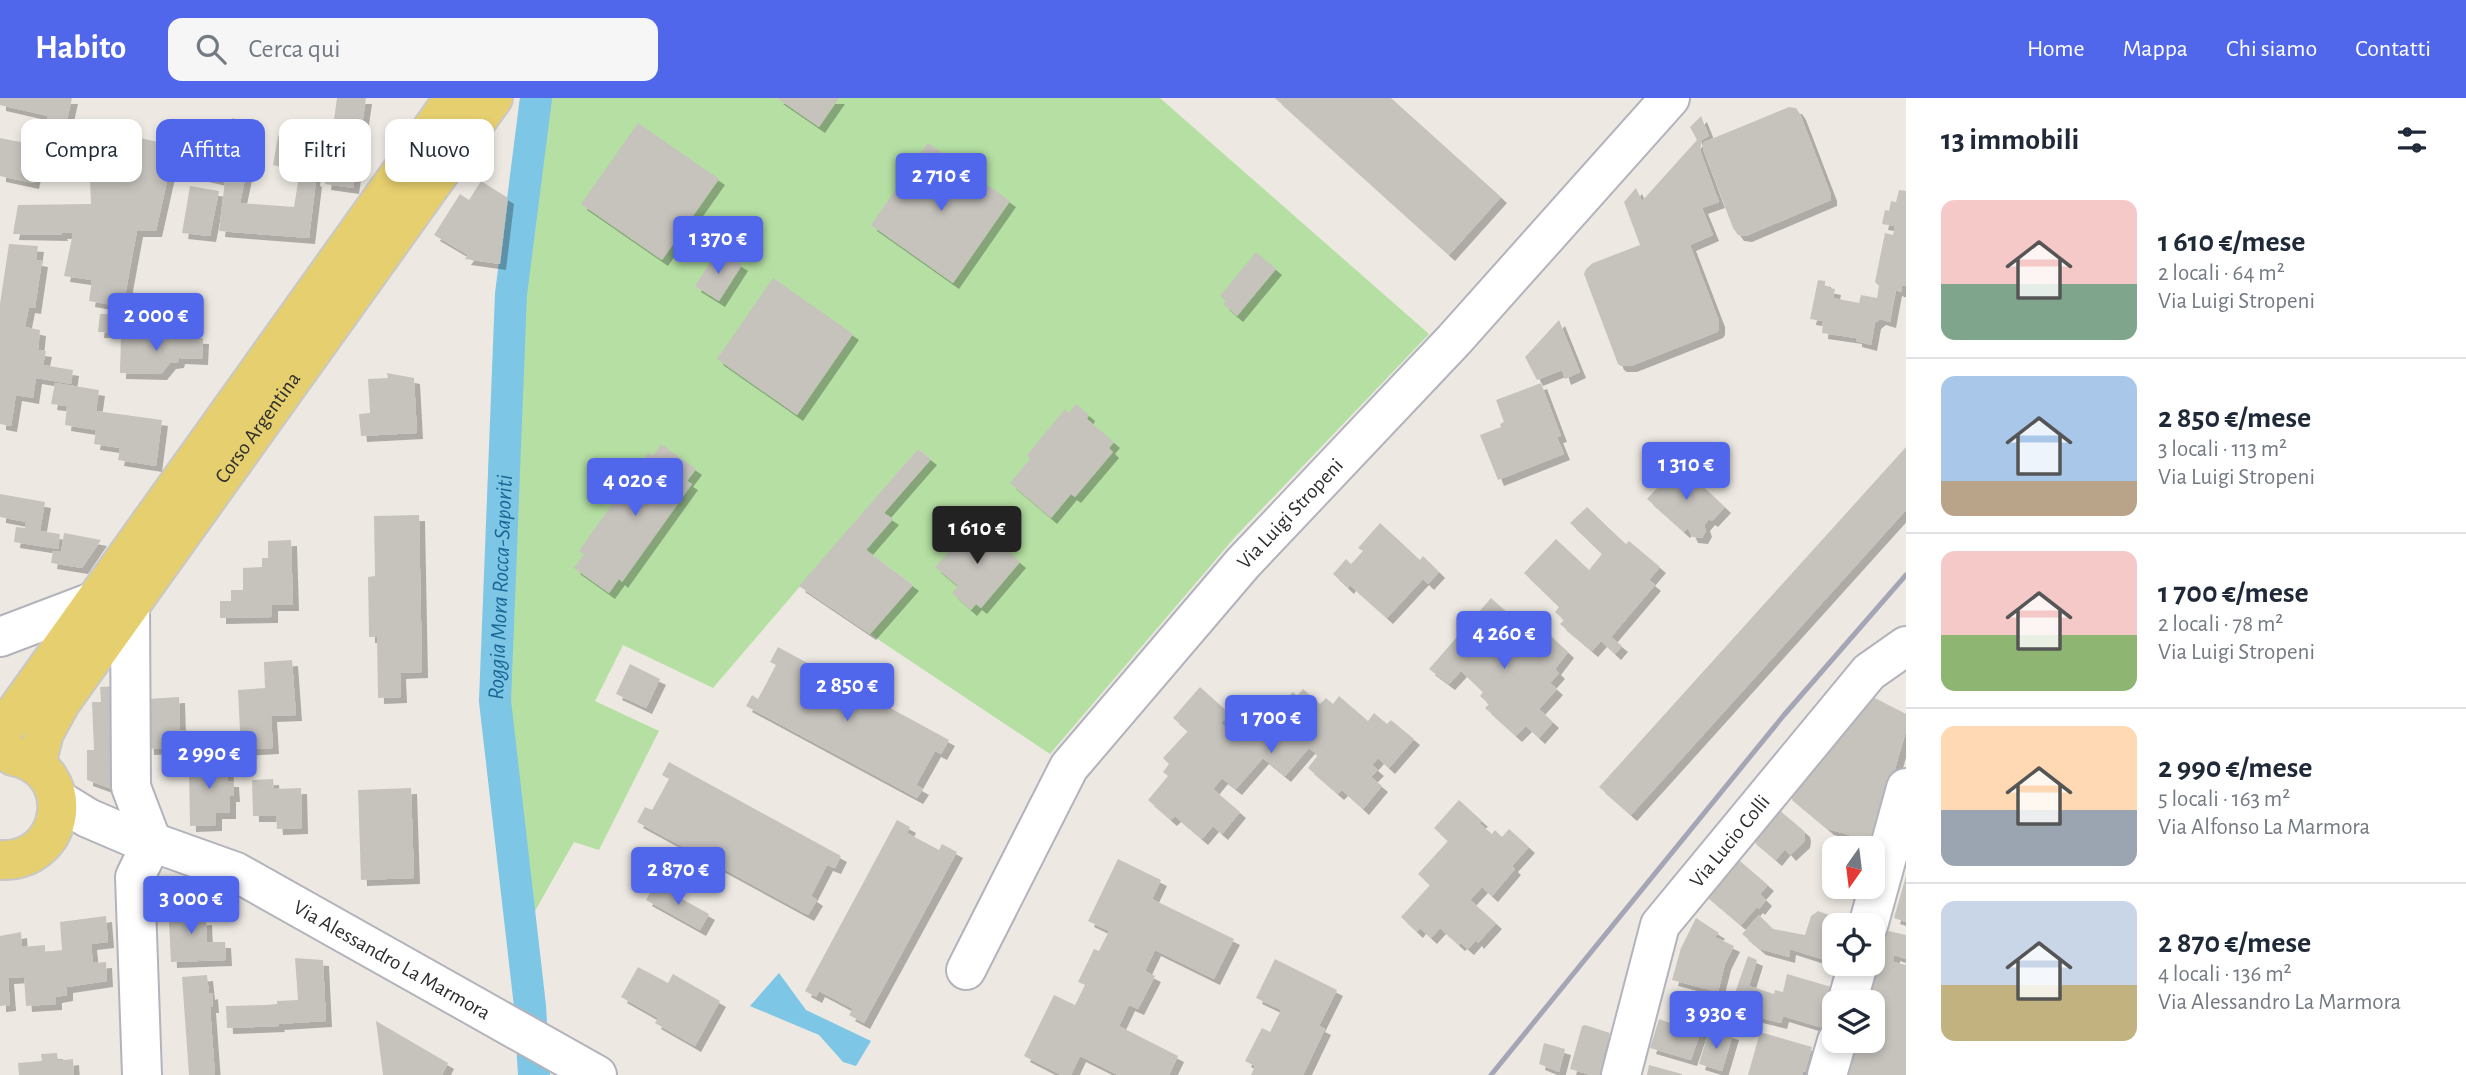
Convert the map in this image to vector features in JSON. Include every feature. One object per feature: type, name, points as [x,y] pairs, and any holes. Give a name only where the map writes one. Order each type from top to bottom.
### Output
[{"type":"main road","name":"Corso Argentina","points":[[18,760],[44,733],[112,603],[454,98]]},
{"type":"main road","name":"Corso Argentina","points":[[0,734],[112,603],[493,98]]},
{"type":"main road","points":[[0,860],[9,861],[31,854],[45,843],[54,829],[58,813],[54,787],[18,760]]},
{"type":"street","name":"Via Luigi Stropeni","points":[[966,970],[1069,767],[1243,564],[1454,340],[1670,98]]},
{"type":"street","points":[[0,637],[112,603],[131,787],[141,839],[135,877],[142,1075]]},
{"type":"street","name":"Via Lucio Colli","points":[[1621,1075],[1660,925],[1869,672],[1906,646]]},
{"type":"street","points":[[1872,913],[1906,788]]},
{"type":"street","points":[[57,799],[88,818],[141,839]]},
{"type":"street","points":[[45,843],[141,839]]},
{"type":"street","name":"Via Alessandro La Marmora","points":[[141,839],[236,872],[597,1075]]},
{"type":"street","points":[[1827,1075],[1833,1053]]},
{"type":"green space","points":[[547,98],[1160,98],[1429,334],[1235,537],[1050,754],[870,634],[913,585],[866,550],[884,513],[931,459],[918,449],[713,688],[623,645],[595,701],[659,731],[599,850],[574,842],[526,927],[504,711],[520,297]]},
{"type":"water","points":[[779,973],[806,1010],[871,1041],[856,1066],[843,1062],[819,1035],[750,1006]]},
{"type":"building","points":[[0,98],[72,98],[67,119],[47,119],[48,116],[0,105]]},
{"type":"building","points":[[337,98],[366,98],[363,119],[334,119]]},
{"type":"building","points":[[777,98],[839,98],[819,127]]},
{"type":"building","points":[[1275,98],[1391,98],[1501,197],[1449,255]]},
{"type":"building","points":[[1789,107],[1796,108],[1800,114],[1831,200],[1746,236],[1738,235],[1703,149],[1704,142]]},
{"type":"building","points":[[1701,116],[1709,136],[1702,140],[1700,150],[1719,202],[1702,208],[1713,235],[1690,245],[1719,321],[1719,329],[1631,366],[1621,366],[1584,274],[1593,263],[1640,245],[1624,202],[1636,188],[1642,201],[1697,140],[1690,127]]},
{"type":"building","points":[[638,123],[719,179],[662,260],[581,204]]},
{"type":"building","points":[[278,136],[279,136],[279,166],[273,165]]},
{"type":"building","points":[[0,138],[21,142],[21,180],[0,176]]},
{"type":"building","points":[[142,138],[156,142],[156,182],[167,182],[156,231],[137,231],[123,307],[89,301],[92,280],[64,276],[73,233],[13,234],[18,205],[91,204],[90,182],[142,182]]},
{"type":"building","points":[[928,143],[1010,201],[953,283],[871,225]]},
{"type":"building","points":[[225,182],[244,182],[240,203],[294,207],[298,182],[316,182],[309,238],[219,231]]},
{"type":"building","points":[[325,182],[354,182],[353,188]]},
{"type":"building","points":[[480,182],[508,198],[500,264],[465,259],[468,255],[434,235],[460,194],[469,200]]},
{"type":"building","points":[[190,186],[219,191],[210,236],[182,233]]},
{"type":"building","points":[[1899,190],[1906,191],[1906,286],[1902,285],[1901,292],[1896,290],[1890,322],[1880,319],[1875,323],[1871,345],[1856,341],[1856,338],[1822,333],[1823,321],[1810,319],[1818,280],[1825,281],[1825,287],[1835,289],[1833,298],[1859,303],[1861,295],[1877,298],[1879,286],[1875,282],[1885,233],[1893,235],[1895,226],[1882,224],[1885,210],[1889,211],[1891,201],[1896,202]]},
{"type":"building","points":[[9,244],[38,246],[36,260],[42,261],[35,308],[29,307],[25,327],[40,330],[38,350],[46,351],[43,365],[73,370],[71,384],[36,378],[33,398],[16,395],[11,426],[0,424],[0,304]]},
{"type":"building","points":[[718,250],[742,265],[719,301],[695,286]]},
{"type":"building","points":[[1256,252],[1276,269],[1237,316],[1223,304],[1226,301],[1220,296]]},
{"type":"building","points":[[773,278],[853,334],[797,415],[717,359]]},
{"type":"building","points":[[100,314],[143,315],[143,333],[98,332]]},
{"type":"building","points":[[1559,320],[1580,372],[1565,379],[1562,370],[1537,380],[1525,357]]},
{"type":"building","points":[[121,335],[203,338],[202,359],[179,358],[178,362],[170,363],[161,374],[120,373]]},
{"type":"building","points":[[387,373],[414,378],[417,433],[361,436],[359,414],[370,413],[368,379],[388,378]]},
{"type":"building","points":[[55,383],[99,390],[96,411],[162,420],[156,466],[118,460],[120,448],[94,444],[96,430],[65,425],[67,406],[51,404]]},
{"type":"building","points":[[1541,383],[1561,436],[1557,437],[1564,454],[1498,480],[1480,435],[1501,427],[1500,424],[1504,422],[1496,400]]},
{"type":"building","points":[[1076,404],[1089,415],[1087,419],[1114,442],[1109,448],[1113,452],[1075,497],[1071,494],[1051,518],[1010,483],[1030,459],[1027,455],[1065,409],[1069,413]]},
{"type":"building","points":[[661,444],[696,469],[687,481],[692,484],[622,582],[619,579],[609,593],[574,568],[584,554],[579,551],[648,453],[653,456]]},
{"type":"building","points":[[1906,447],[1906,510],[1631,815],[1599,787]]},
{"type":"building","points":[[918,449],[931,459],[884,513],[893,519],[866,550],[913,585],[870,634],[799,586]]},
{"type":"building","points":[[1679,464],[1725,507],[1712,521],[1709,519],[1704,525],[1706,531],[1702,538],[1692,537],[1688,528],[1684,532],[1647,499]]},
{"type":"building","points":[[0,494],[45,502],[40,531],[60,534],[58,549],[14,542],[16,527],[25,528],[26,522],[0,517]]},
{"type":"building","points":[[1587,507],[1626,544],[1629,541],[1660,567],[1649,580],[1655,585],[1611,637],[1622,646],[1615,654],[1601,641],[1592,651],[1560,624],[1564,620],[1555,612],[1559,607],[1524,573],[1556,539],[1589,570],[1602,554],[1570,523]]},
{"type":"building","points":[[419,515],[422,672],[400,673],[401,697],[378,698],[377,637],[369,637],[368,577],[375,576],[374,516]]},
{"type":"building","points":[[972,520],[1020,562],[981,608],[976,604],[971,610],[952,593],[958,586],[935,567],[956,544],[953,541]]},
{"type":"building","points":[[1380,523],[1420,560],[1423,556],[1439,572],[1428,584],[1423,579],[1387,618],[1350,585],[1348,588],[1333,574],[1346,559],[1351,564],[1363,551],[1358,548]]},
{"type":"building","points":[[64,533],[101,540],[82,568],[51,563],[53,551],[61,552]]},
{"type":"building","points":[[291,540],[293,605],[272,605],[272,617],[220,618],[220,601],[231,601],[231,590],[243,590],[243,568],[262,567],[262,558],[268,558],[268,541]]},
{"type":"building","points":[[1491,598],[1511,616],[1495,634],[1514,653],[1524,642],[1537,653],[1551,636],[1568,652],[1555,669],[1559,673],[1550,683],[1557,689],[1539,709],[1553,722],[1539,738],[1526,726],[1516,736],[1485,708],[1489,704],[1480,696],[1483,692],[1461,671],[1449,684],[1429,669]]},
{"type":"building","points":[[778,647],[949,740],[941,754],[935,751],[916,785],[923,789],[917,798],[746,706],[752,695],[758,699],[776,665],[770,662]]},
{"type":"building","points":[[292,660],[296,715],[271,716],[273,748],[221,751],[220,732],[240,731],[238,690],[265,688],[264,662]]},
{"type":"building","points":[[630,664],[660,679],[646,708],[616,694]]},
{"type":"building","points":[[118,686],[122,784],[112,789],[87,780],[87,750],[94,750],[92,702],[101,702],[100,687]]},
{"type":"building","points":[[1200,687],[1229,713],[1221,723],[1229,731],[1239,719],[1259,737],[1277,716],[1275,713],[1289,696],[1293,692],[1297,696],[1303,689],[1320,704],[1326,698],[1333,704],[1339,696],[1368,721],[1374,713],[1387,724],[1391,720],[1414,739],[1389,768],[1378,758],[1372,765],[1378,770],[1371,777],[1382,786],[1363,809],[1342,790],[1338,794],[1308,768],[1318,755],[1309,748],[1285,776],[1263,758],[1236,789],[1222,778],[1213,789],[1240,812],[1222,834],[1213,826],[1202,839],[1175,816],[1171,820],[1148,800],[1168,776],[1163,772],[1169,764],[1163,758],[1188,731],[1173,718]]},
{"type":"building","points":[[1871,696],[1906,714],[1906,731],[1876,836],[1853,836],[1828,829],[1786,794]]},
{"type":"building","points":[[179,697],[180,730],[187,730],[188,736],[217,735],[218,753],[188,754],[188,747],[148,749],[146,699]]},
{"type":"building","points":[[192,758],[227,758],[228,781],[233,781],[234,796],[230,796],[230,813],[216,813],[216,825],[190,826],[189,767],[193,767]]},
{"type":"building","points":[[669,762],[841,856],[835,868],[827,865],[811,896],[817,900],[808,915],[637,822],[645,807],[652,810],[669,779],[662,775]]},
{"type":"building","points":[[273,779],[274,789],[301,788],[302,828],[277,829],[276,816],[253,816],[252,780]]},
{"type":"building","points":[[411,788],[414,878],[361,880],[358,790]]},
{"type":"building","points":[[1459,800],[1492,834],[1495,830],[1502,837],[1509,829],[1529,847],[1512,866],[1515,869],[1492,896],[1482,887],[1470,900],[1496,923],[1478,943],[1476,940],[1468,949],[1461,943],[1459,945],[1440,928],[1431,938],[1420,928],[1417,932],[1401,917],[1430,885],[1418,874],[1448,841],[1434,828]]},
{"type":"building","points":[[1778,809],[1804,831],[1805,836],[1804,842],[1790,855],[1785,849],[1776,860],[1750,838]]},
{"type":"building","points":[[897,820],[910,827],[907,833],[939,850],[942,844],[957,852],[864,1023],[849,1015],[853,1009],[819,991],[816,997],[805,991]]},
{"type":"building","points":[[1733,855],[1768,885],[1760,894],[1766,900],[1741,925],[1702,892]]},
{"type":"building","points":[[1118,859],[1161,880],[1152,899],[1234,939],[1214,979],[1155,950],[1145,971],[1155,976],[1138,1009],[1129,1005],[1119,1026],[1178,1056],[1169,1075],[1118,1075],[1080,1056],[1071,1075],[1061,1075],[1024,1056],[1054,995],[1075,1005],[1085,985],[1078,982],[1094,949],[1099,951],[1109,931],[1088,921]]},
{"type":"building","points":[[1906,876],[1906,922],[1894,918]]},
{"type":"building","points":[[655,884],[709,914],[700,930],[646,900]]},
{"type":"building","points":[[195,901],[196,920],[206,919],[207,942],[225,942],[226,960],[171,962],[168,902]]},
{"type":"building","points":[[1818,911],[1824,913],[1822,959],[1790,949],[1789,957],[1760,949],[1742,934],[1759,915],[1773,929],[1805,935],[1811,916]]},
{"type":"building","points":[[106,916],[108,942],[91,944],[93,963],[106,962],[107,981],[67,987],[67,995],[56,997],[56,1004],[26,1006],[24,977],[8,978],[10,1005],[0,1006],[0,936],[21,932],[22,947],[45,945],[45,952],[62,950],[60,922]]},
{"type":"building","points":[[1696,918],[1719,933],[1715,937],[1734,946],[1725,964],[1718,992],[1672,980],[1681,948]]},
{"type":"building","points":[[1885,930],[1906,935],[1906,959],[1894,955],[1893,962],[1906,965],[1906,1075],[1840,1075],[1846,1053],[1885,1053],[1885,990],[1864,990],[1867,976],[1885,976]]},
{"type":"building","points":[[1748,956],[1757,960],[1749,986],[1774,994],[1775,990],[1783,992],[1787,974],[1835,988],[1822,990],[1822,1028],[1783,1016],[1781,1023],[1729,1010]]},
{"type":"building","points":[[295,958],[323,960],[326,1021],[227,1028],[226,1006],[266,1005],[277,1004],[277,1001],[298,1000]]},
{"type":"building","points":[[1275,959],[1337,990],[1319,1026],[1325,1029],[1303,1075],[1251,1075],[1255,1066],[1245,1061],[1262,1028],[1270,1032],[1281,1010],[1256,998]]},
{"type":"building","points":[[638,967],[668,983],[673,974],[720,1001],[695,1046],[655,1023],[658,1018],[621,997]]},
{"type":"building","points":[[207,975],[209,994],[212,993],[213,1007],[210,1007],[215,1075],[189,1075],[182,977]]},
{"type":"building","points":[[1672,1013],[1704,1022],[1691,1060],[1650,1048],[1659,1019],[1670,1023]]},
{"type":"building","points":[[376,1021],[448,1063],[442,1075],[383,1075]]},
{"type":"building","points":[[1582,1026],[1610,1033],[1603,1057],[1609,1058],[1605,1075],[1591,1075],[1570,1069]]},
{"type":"building","points":[[1720,1030],[1733,1034],[1722,1071],[1699,1064],[1707,1037],[1717,1039]]},
{"type":"building","points":[[1760,1032],[1812,1047],[1805,1072],[1803,1071],[1802,1075],[1748,1075]]},
{"type":"building","points":[[1544,1043],[1565,1049],[1559,1072],[1539,1064]]},
{"type":"building","points":[[57,1053],[58,1061],[73,1059],[74,1075],[19,1075],[18,1063],[42,1061],[41,1054]]},
{"type":"building","points":[[1649,1065],[1682,1074],[1682,1075],[1647,1075]]},
{"type":"waterway","name":"Roggia Mora Rocca-Saporiti","points":[[534,1075],[530,1006],[495,701],[511,294],[536,98]]},
{"type":"railway","points":[[1491,1075],[1784,715],[1906,575]]}]
